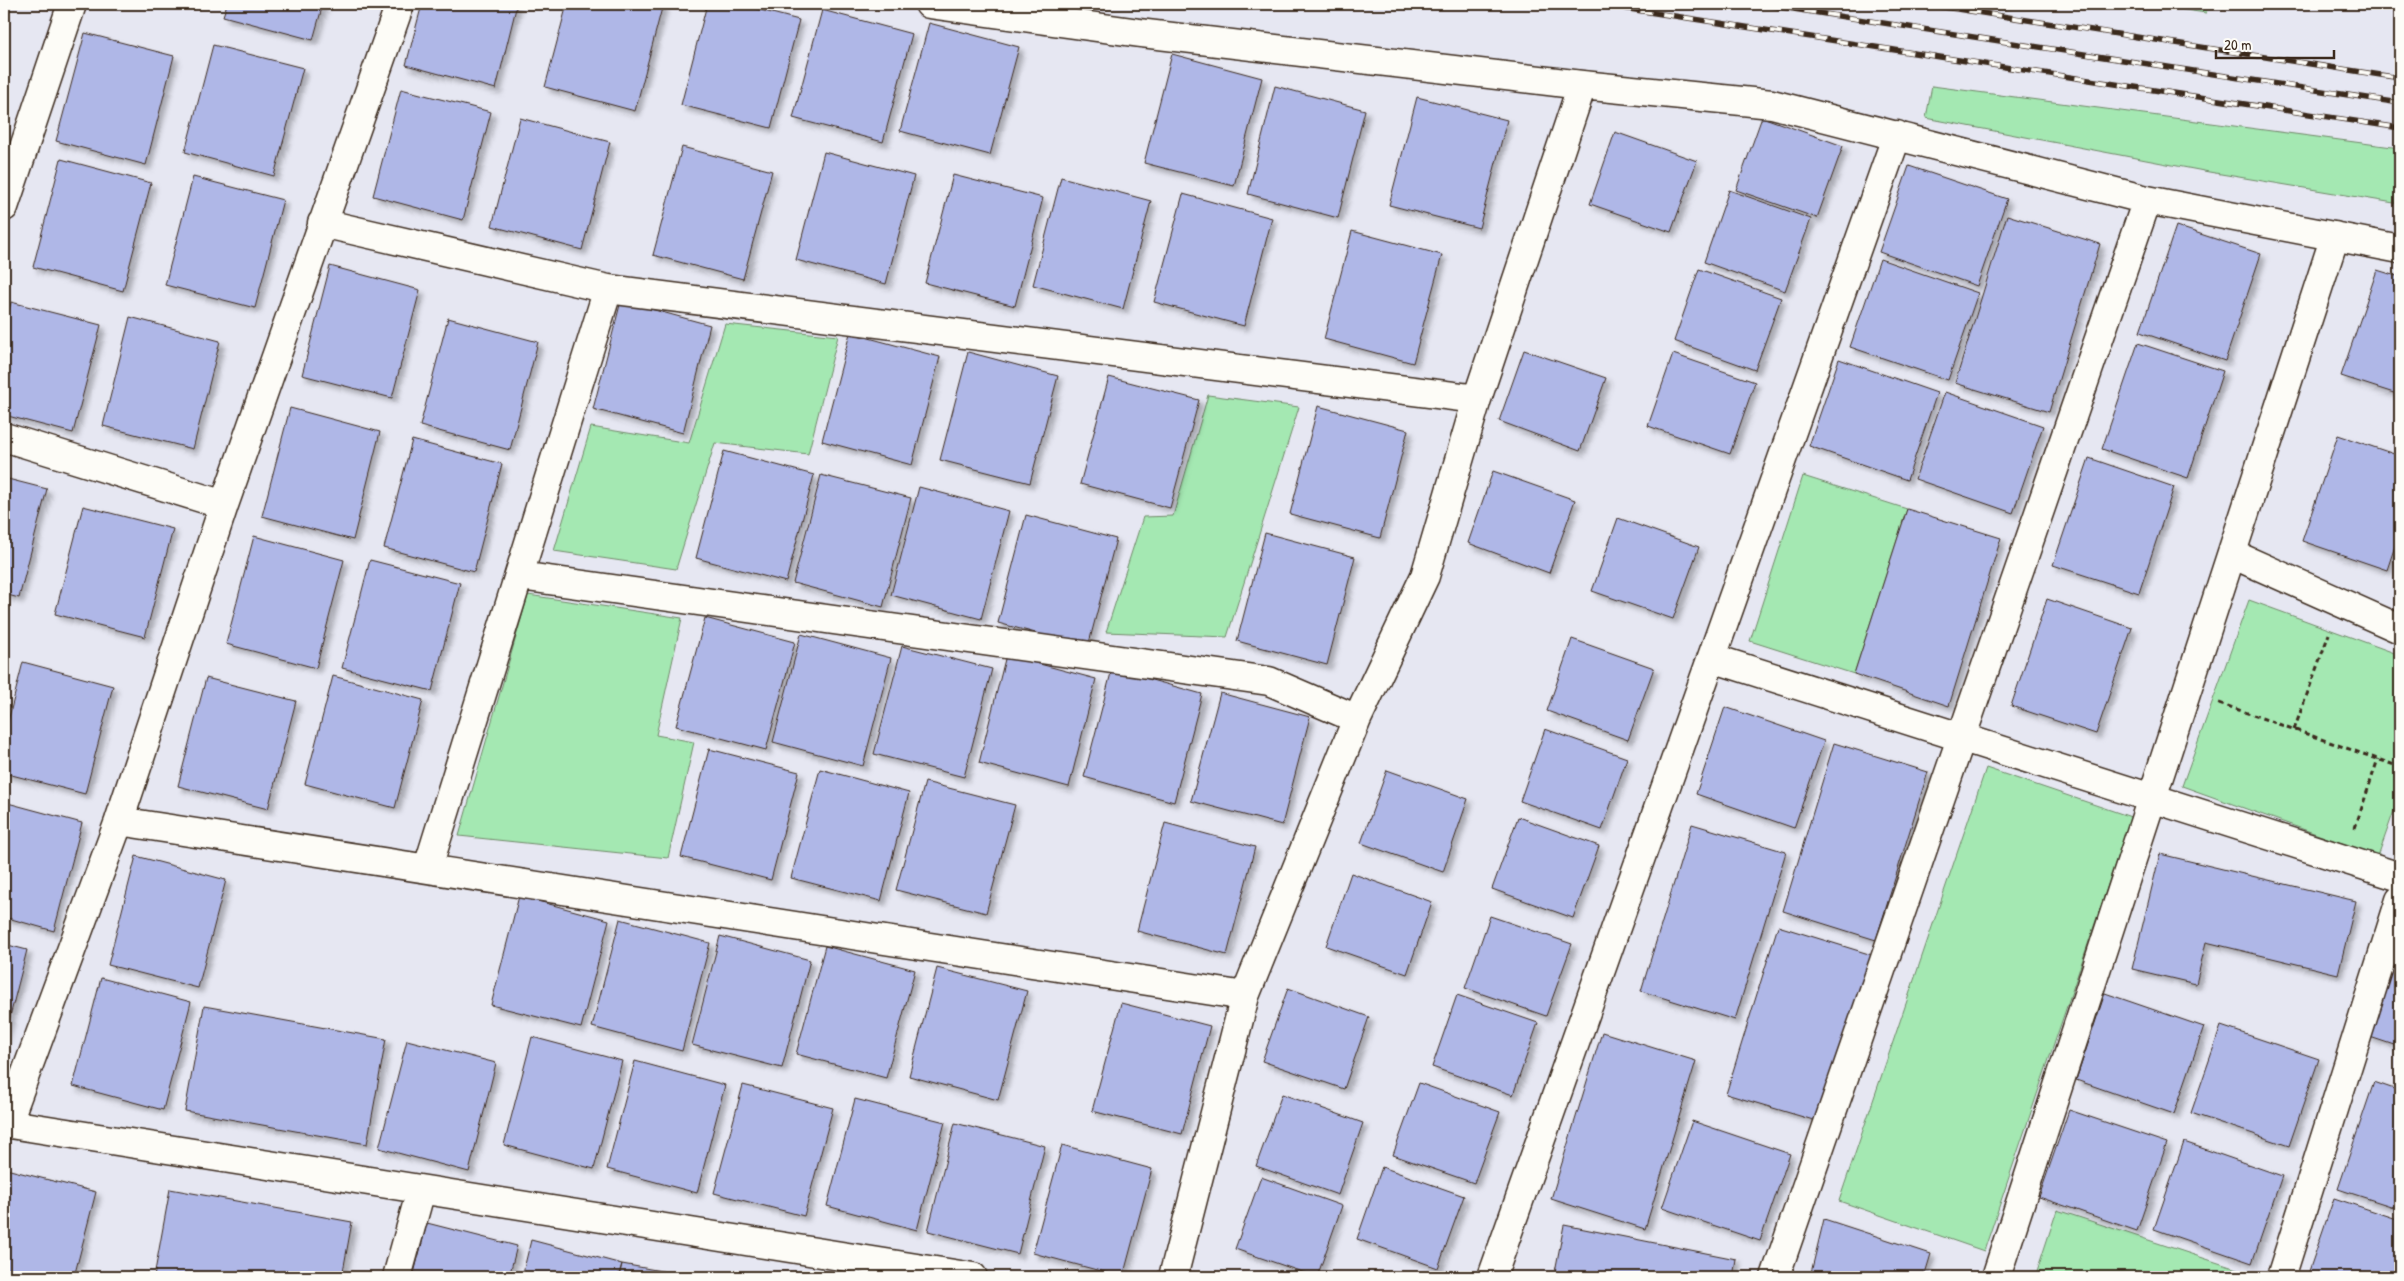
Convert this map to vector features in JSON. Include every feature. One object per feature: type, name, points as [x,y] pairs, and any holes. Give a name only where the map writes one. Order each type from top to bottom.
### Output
[{"type":"street","points":[[4,207],[72,4]]},
{"type":"street","points":[[400,4],[224,505],[119,821],[6,1124],[973,1277]]},
{"type":"street","points":[[929,4],[1140,33],[1582,85],[1772,104],[2147,200],[2400,249]]},
{"type":"street","points":[[1173,1277],[1245,996],[1357,720],[1425,576],[1477,399],[1582,85]]},
{"type":"street","points":[[1492,1277],[1897,135]]},
{"type":"street","points":[[1775,1277],[2147,200]]},
{"type":"street","points":[[322,223],[608,290],[1477,399]]},
{"type":"street","points":[[1996,1277],[2335,236]]},
{"type":"street","points":[[428,867],[608,290]]},
{"type":"street","points":[[4,437],[224,505]]},
{"type":"street","points":[[2232,554],[2400,629]]},
{"type":"street","points":[[520,576],[1269,681],[1357,720]]},
{"type":"street","points":[[1712,658],[2400,877]]},
{"type":"street","points":[[119,821],[428,867],[1245,996]]},
{"type":"street","points":[[2281,1277],[2400,900]]},
{"type":"street","points":[[397,1277],[421,1190]]},
{"type":"path","points":[[2294,730],[2341,603]]},
{"type":"path","points":[[2186,692],[2400,767]]},
{"type":"path","points":[[2344,859],[2378,759]]},
{"type":"green space","points":[[2143,4],[2208,4],[2206,13]]},
{"type":"green space","points":[[1932,86],[2400,148],[2400,204],[2209,172],[1926,118]]},
{"type":"green space","points":[[725,324],[838,336],[808,454],[715,443],[676,569],[554,551],[591,427],[689,443]]},
{"type":"green space","points":[[1208,395],[1299,407],[1227,637],[1106,632],[1143,517],[1173,516]]},
{"type":"green space","points":[[1803,476],[1907,509],[1854,674],[1750,641]]},
{"type":"green space","points":[[528,595],[682,618],[656,735],[694,742],[668,858],[459,836]]},
{"type":"green space","points":[[2249,600],[2400,655],[2400,794],[2378,856],[2182,786]]},
{"type":"green space","points":[[1986,768],[2131,817],[1984,1251],[1839,1201]]},
{"type":"green space","points":[[2057,1210],[2255,1275],[2254,1277],[2035,1277]]},
{"type":"building","points":[[227,4],[323,4],[313,40],[223,16]]},
{"type":"building","points":[[422,4],[517,4],[496,89],[406,65]]},
{"type":"building","points":[[567,4],[663,4],[635,111],[545,87]]},
{"type":"building","points":[[707,4],[737,4],[799,20],[771,128],[681,105]]},
{"type":"building","points":[[822,10],[912,34],[883,142],[793,118]]},
{"type":"building","points":[[929,23],[1019,47],[990,155],[900,131]]},
{"type":"building","points":[[85,33],[174,56],[146,165],[56,141]]},
{"type":"building","points":[[213,45],[303,68],[274,176],[185,152]]},
{"type":"building","points":[[1172,54],[1262,78],[1234,186],[1144,163]]},
{"type":"building","points":[[1275,86],[1365,110],[1338,218],[1248,194]]},
{"type":"building","points":[[401,89],[491,112],[463,220],[373,196]]},
{"type":"building","points":[[1417,97],[1507,120],[1479,228],[1389,205]]},
{"type":"building","points":[[1762,117],[1843,146],[1817,218],[1736,190]]},
{"type":"building","points":[[520,118],[610,142],[582,250],[492,226]]},
{"type":"building","points":[[1615,132],[1697,161],[1671,232],[1590,204]]},
{"type":"building","points":[[682,147],[772,171],[743,279],[653,255]]},
{"type":"building","points":[[824,152],[914,176],[886,284],[796,260]]},
{"type":"building","points":[[61,159],[151,183],[123,291],[33,267]]},
{"type":"building","points":[[1909,166],[2007,199],[1977,286],[1879,252]]},
{"type":"building","points":[[953,175],[1043,198],[1015,306],[925,283]]},
{"type":"building","points":[[193,177],[283,200],[255,308],[165,285]]},
{"type":"building","points":[[1061,177],[1151,201],[1123,309],[1033,285]]},
{"type":"building","points":[[1729,190],[1811,219],[1785,291],[1704,262]]},
{"type":"building","points":[[1183,194],[1272,218],[1244,326],[1154,302]]},
{"type":"building","points":[[2007,215],[2100,244],[2049,412],[1955,383]]},
{"type":"building","points":[[2176,226],[2261,254],[2225,361],[2140,332]]},
{"type":"building","points":[[1352,231],[1442,255],[1413,363],[1324,339]]},
{"type":"building","points":[[1880,259],[1978,293],[1948,380],[1850,347]]},
{"type":"building","points":[[330,266],[420,290],[392,398],[302,375]]},
{"type":"building","points":[[1699,269],[1781,298],[1755,370],[1674,341]]},
{"type":"building","points":[[2377,270],[2400,277],[2400,395],[2341,376]]},
{"type":"building","points":[[621,301],[710,325],[683,433],[593,409]]},
{"type":"building","points":[[11,302],[101,325],[73,433],[4,415],[4,328]]},
{"type":"building","points":[[130,317],[220,341],[193,449],[103,426]]},
{"type":"building","points":[[448,318],[538,342],[510,450],[420,426]]},
{"type":"building","points":[[850,333],[940,357],[912,465],[822,441]]},
{"type":"building","points":[[2138,343],[2223,371],[2188,478],[2102,449]]},
{"type":"building","points":[[1524,350],[1606,378],[1580,451],[1499,421]]},
{"type":"building","points":[[968,352],[1058,376],[1030,483],[940,460]]},
{"type":"building","points":[[1673,354],[1755,382],[1730,454],[1648,426]]},
{"type":"building","points":[[1839,359],[1937,393],[1907,480],[1809,446]]},
{"type":"building","points":[[1109,377],[1199,400],[1170,508],[1080,484]]},
{"type":"building","points":[[1945,392],[2043,426],[2013,513],[1915,479]]},
{"type":"building","points":[[1318,406],[1408,430],[1380,538],[1290,514]]},
{"type":"building","points":[[290,408],[380,432],[353,540],[262,516]]},
{"type":"building","points":[[2338,435],[2400,456],[2400,531],[2387,570],[2302,541]]},
{"type":"building","points":[[412,440],[502,464],[474,572],[384,548]]},
{"type":"building","points":[[724,451],[814,475],[786,582],[696,558]]},
{"type":"building","points":[[2089,458],[2174,487],[2139,593],[2053,565]]},
{"type":"building","points":[[1493,471],[1575,500],[1549,573],[1468,543]]},
{"type":"building","points":[[821,475],[911,498],[883,607],[793,583]]},
{"type":"building","points":[[4,478],[47,489],[19,598],[4,594]]},
{"type":"building","points":[[919,487],[1009,511],[981,619],[891,595]]},
{"type":"building","points":[[83,506],[173,529],[145,637],[55,614]]},
{"type":"building","points":[[1907,509],[2001,538],[1949,706],[1854,674]]},
{"type":"building","points":[[1026,515],[1116,539],[1088,647],[998,623]]},
{"type":"building","points":[[1618,518],[1699,547],[1673,619],[1592,591]]},
{"type":"building","points":[[1265,533],[1355,557],[1327,665],[1237,641]]},
{"type":"building","points":[[254,536],[344,560],[316,668],[226,644]]},
{"type":"building","points":[[370,560],[460,583],[432,691],[342,668]]},
{"type":"building","points":[[2047,599],[2132,628],[2096,734],[2011,706]]},
{"type":"building","points":[[705,618],[795,642],[766,750],[676,726]]},
{"type":"building","points":[[801,634],[891,658],[863,766],[773,742]]},
{"type":"building","points":[[1572,639],[1654,668],[1628,740],[1547,711]]},
{"type":"building","points":[[902,646],[992,669],[964,777],[874,754]]},
{"type":"building","points":[[1006,655],[1096,679],[1069,787],[979,763]]},
{"type":"building","points":[[23,662],[113,686],[85,794],[4,773],[4,737]]},
{"type":"building","points":[[1112,669],[1202,694],[1174,802],[1084,777]]},
{"type":"building","points":[[333,676],[423,700],[395,808],[305,784]]},
{"type":"building","points":[[206,678],[296,701],[268,809],[178,786]]},
{"type":"building","points":[[1220,693],[1310,717],[1282,825],[1191,801]]},
{"type":"building","points":[[1725,707],[1824,741],[1794,828],[1696,794]]},
{"type":"building","points":[[1545,729],[1627,758],[1602,830],[1520,801]]},
{"type":"building","points":[[1834,743],[1928,772],[1876,940],[1783,911]]},
{"type":"building","points":[[709,749],[799,772],[771,880],[681,857]]},
{"type":"building","points":[[820,769],[909,793],[881,901],[791,878]]},
{"type":"building","points":[[1387,770],[1468,799],[1443,872],[1361,843]]},
{"type":"building","points":[[925,782],[1015,805],[986,913],[896,890]]},
{"type":"building","points":[[4,802],[82,823],[54,931],[4,917]]},
{"type":"building","points":[[1518,817],[1599,846],[1573,918],[1492,889]]},
{"type":"building","points":[[1165,823],[1255,847],[1227,955],[1137,931]]},
{"type":"building","points":[[1692,824],[1786,852],[1735,1020],[1641,991]]},
{"type":"building","points":[[2160,854],[2356,901],[2338,974],[2206,942],[2196,984],[2132,969]]},
{"type":"building","points":[[136,856],[226,880],[198,988],[108,965]]},
{"type":"building","points":[[1351,873],[1432,902],[1407,974],[1326,946]]},
{"type":"building","points":[[519,896],[609,920],[581,1028],[491,1005]]},
{"type":"building","points":[[1490,916],[1572,944],[1546,1016],[1465,988]]},
{"type":"building","points":[[620,919],[710,943],[682,1051],[592,1027]]},
{"type":"building","points":[[1778,926],[1872,955],[1820,1122],[1726,1094]]},
{"type":"building","points":[[720,936],[810,960],[782,1068],[692,1045]]},
{"type":"building","points":[[2400,936],[2400,1047],[2367,1036]]},
{"type":"building","points":[[4,944],[27,950],[4,1040]]},
{"type":"building","points":[[825,946],[915,970],[886,1078],[796,1054]]},
{"type":"building","points":[[937,968],[1027,991],[998,1100],[909,1076]]},
{"type":"building","points":[[101,978],[191,1002],[163,1110],[73,1086]]},
{"type":"building","points":[[1288,988],[1369,1017],[1344,1089],[1262,1061]]},
{"type":"building","points":[[2105,993],[2204,1027],[2174,1114],[2076,1080]]},
{"type":"building","points":[[1457,995],[1538,1023],[1513,1095],[1432,1067]]},
{"type":"building","points":[[1121,1003],[1210,1026],[1182,1134],[1092,1111]]},
{"type":"building","points":[[204,1006],[386,1039],[367,1144],[185,1111]]},
{"type":"building","points":[[2221,1026],[2319,1059],[2289,1146],[2191,1113]]},
{"type":"building","points":[[1602,1032],[1696,1061],[1645,1229],[1551,1199]]},
{"type":"building","points":[[532,1037],[622,1061],[594,1169],[504,1145]]},
{"type":"building","points":[[407,1040],[496,1063],[469,1172],[379,1148]]},
{"type":"building","points":[[635,1061],[725,1085],[697,1193],[607,1169]]},
{"type":"building","points":[[2374,1082],[2400,1091],[2400,1209],[2338,1189]]},
{"type":"building","points":[[1419,1083],[1500,1112],[1474,1183],[1393,1155]]},
{"type":"building","points":[[743,1085],[833,1108],[804,1216],[714,1193]]},
{"type":"building","points":[[1282,1094],[1363,1123],[1338,1195],[1256,1166]]},
{"type":"building","points":[[855,1099],[945,1122],[917,1230],[827,1206]]},
{"type":"building","points":[[2069,1110],[2167,1143],[2137,1231],[2039,1197]]},
{"type":"building","points":[[1692,1121],[1790,1154],[1760,1241],[1662,1208]]},
{"type":"building","points":[[955,1123],[1045,1146],[1018,1254],[928,1231]]},
{"type":"building","points":[[2184,1142],[2282,1176],[2252,1263],[2154,1229]]},
{"type":"building","points":[[1062,1145],[1152,1169],[1123,1277],[1033,1253]]},
{"type":"building","points":[[1382,1167],[1464,1196],[1438,1268],[1357,1239]]},
{"type":"building","points":[[6,1169],[96,1192],[74,1277],[4,1277],[4,1177]]},
{"type":"building","points":[[1261,1177],[1342,1206],[1317,1277],[1235,1249]]},
{"type":"building","points":[[170,1189],[352,1222],[342,1277],[154,1277]]},
{"type":"building","points":[[2334,1198],[2400,1220],[2400,1277],[2307,1277]]},
{"type":"building","points":[[1824,1219],[1931,1254],[1924,1277],[1810,1277]]},
{"type":"building","points":[[427,1223],[517,1246],[509,1277],[413,1277]]},
{"type":"building","points":[[1564,1225],[1736,1259],[1733,1277],[1554,1277]]},
{"type":"building","points":[[531,1240],[622,1264],[618,1277],[522,1277]]},
{"type":"building","points":[[622,1264],[695,1277],[619,1277]]},
{"type":"railway","points":[[1597,4],[2400,128]]},
{"type":"railway","points":[[1761,4],[2400,103]]},
{"type":"railway","points":[[1925,4],[2400,78]]}]
